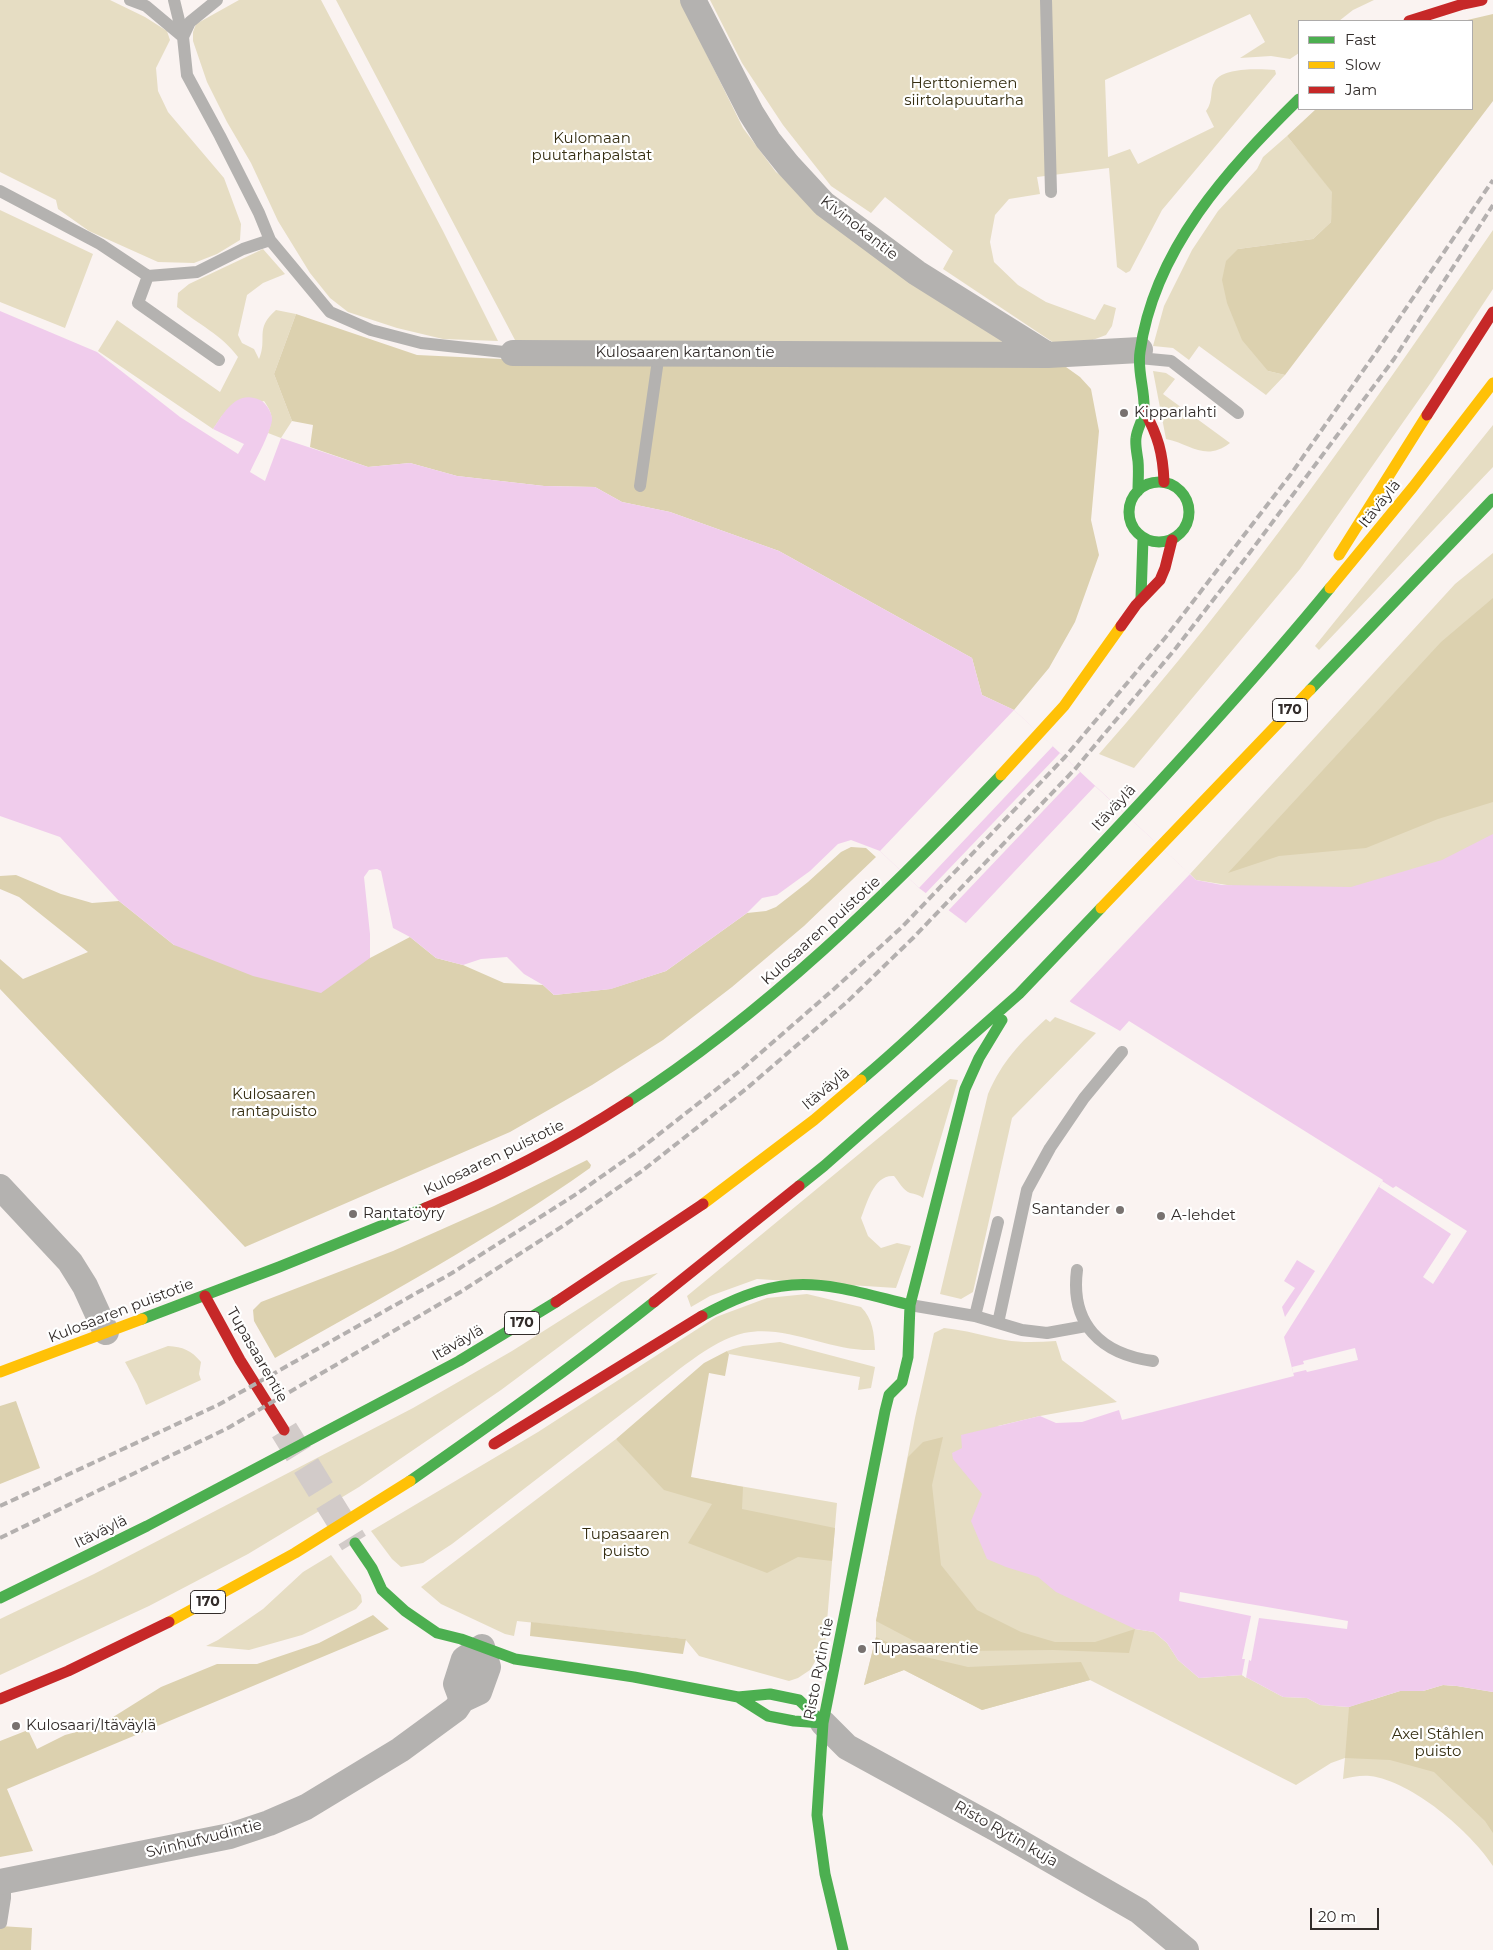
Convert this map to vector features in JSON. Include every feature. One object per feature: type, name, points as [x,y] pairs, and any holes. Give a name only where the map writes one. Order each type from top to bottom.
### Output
[{"type":"main road","points":[[1412,20],[1482,0]]},
{"type":"main road","points":[[1138,491],[1139,467],[1136,438],[1144,410],[1139,354],[1150,306],[1159,280],[1174,250],[1213,194],[1239,162],[1298,100]]},
{"type":"main road","points":[[1284,644],[1407,445],[1493,312]]},
{"type":"main road","name":"Itäväylä","points":[[0,1598],[146,1526],[451,1365],[572,1292],[721,1192],[814,1120],[901,1046],[988,963],[1128,816],[1284,644],[1413,487],[1493,383]]},
{"type":"main road","points":[[1144,410],[1156,432],[1164,482]]},
{"type":"main road","points":[[1164,482],[1176,487],[1185,496],[1190,508],[1188,521],[1182,533],[1172,540],[1157,543],[1142,538],[1133,528],[1129,515],[1130,502],[1138,491],[1150,484],[1164,482]]},
{"type":"main road","name":"170","points":[[0,1699],[68,1671],[195,1610],[295,1553],[405,1484],[497,1421],[607,1339],[824,1166],[1019,994],[1493,499]]},
{"type":"main road","points":[[1421,574],[1477,532]]},
{"type":"main road","points":[[1140,598],[1142,538]]},
{"type":"main road","name":"Kulosaaren puistotie","points":[[0,1372],[205,1296],[393,1223],[503,1174],[572,1137],[698,1055],[752,1013],[832,944],[905,875],[1039,735],[1066,705],[1097,663],[1140,598],[1162,579],[1172,540]]},
{"type":"main road","points":[[897,1337],[910,1305],[964,1089],[979,1058],[1019,994]]},
{"type":"main road","points":[[486,1449],[716,1308],[769,1289],[792,1285],[826,1287],[910,1305]]},
{"type":"main road","name":"Tupasaarentie","points":[[205,1296],[240,1360],[284,1430]]},
{"type":"main road","name":"Risto Rytin tie","points":[[889,1394],[902,1382],[908,1357],[910,1305]]},
{"type":"main road","name":"Risto Rytin tie","points":[[843,1950],[825,1874],[817,1815],[823,1723],[870,1480],[889,1394],[884,1378]]},
{"type":"main road","points":[[405,1484],[443,1472]]},
{"type":"main road","points":[[354,1544],[372,1568],[382,1590],[398,1605],[437,1633],[472,1643],[515,1659],[634,1677],[738,1697],[770,1694],[799,1700],[823,1723]]},
{"type":"main road","points":[[372,1568],[388,1575]]},
{"type":"main road","points":[[452,1627],[472,1643]]},
{"type":"main road","points":[[738,1697],[768,1716],[794,1721],[823,1723]]},
{"type":"street","name":"Kivinokantie","points":[[693,0],[751,114],[768,140],[788,165],[824,204],[917,272],[1048,355]]},
{"type":"street","name":"Kulosaaren kartanon tie","points":[[513,353],[1139,354]]},
{"type":"street","points":[[0,1187],[70,1262],[86,1286],[106,1332]]},
{"type":"street","name":"Svinhufvudintie","points":[[3,1882],[230,1836],[269,1823],[306,1807],[400,1750],[456,1709],[462,1700],[479,1692],[488,1667],[472,1643]]},
{"type":"street","name":"Risto Rytin kuja","points":[[823,1723],[847,1746],[1139,1911],[1186,1950]]},
{"type":"lane","points":[[130,0],[146,6],[183,36],[190,22],[217,0]]},
{"type":"lane","name":"Kulosaaren kartanon tie","points":[[174,0],[183,36],[187,75],[259,213],[270,240],[330,312],[371,330],[422,343],[513,353]]},
{"type":"lane","points":[[1046,0],[1051,192]]},
{"type":"lane","points":[[0,191],[100,244],[148,276],[197,272],[243,249],[270,240]]},
{"type":"lane","points":[[148,276],[138,303],[219,360]]},
{"type":"lane","points":[[640,486],[659,353]]},
{"type":"lane","points":[[1139,354],[1171,361],[1238,413]]},
{"type":"lane","points":[[998,1323],[1027,1190],[1050,1148],[1084,1098],[1122,1052]]},
{"type":"lane","points":[[975,1316],[998,1222]]},
{"type":"lane","points":[[1077,1270],[1075,1286],[1077,1302],[1086,1326],[1102,1344],[1137,1359],[1153,1361]]},
{"type":"lane","points":[[910,1305],[975,1316],[1022,1330],[1047,1333],[1086,1326]]},
{"type":"lane","points":[[1,1923],[6,1898],[3,1882]]},
{"type":"green space","points":[[0,0],[110,0],[145,17],[167,31],[170,40],[156,68],[158,91],[168,112],[224,178],[241,224],[240,240],[217,254],[194,263],[158,262],[89,231],[58,209],[56,200],[0,172]]},
{"type":"green space","points":[[239,0],[321,0],[443,231],[498,341],[443,339],[397,328],[348,312],[330,298],[310,273],[278,221],[251,163],[227,122],[207,82],[193,41],[193,32],[196,24]]},
{"type":"green space","name":"Kulomaan puutarhapalstat","points":[[336,0],[680,0],[743,128],[776,172],[920,284],[1022,350],[524,345],[515,340]]},
{"type":"green space","name":"Herttoniemen siirtolapuutarha","points":[[710,0],[1374,0],[1353,10],[1340,20],[1298,20],[1298,54],[1290,59],[1271,56],[1240,58],[1265,42],[1250,14],[1105,80],[1108,157],[1130,149],[1138,164],[1214,127],[1206,111],[1210,103],[1213,84],[1220,76],[1234,71],[1252,69],[1275,70],[1276,74],[1162,210],[1130,271],[1126,273],[1117,267],[1109,168],[1037,177],[1040,194],[1009,199],[995,215],[990,242],[994,262],[1018,285],[1046,302],[1095,320],[1104,304],[1116,308],[1112,326],[1106,335],[1090,341],[1054,343],[943,269],[953,251],[885,197],[871,213],[831,186],[783,125],[742,63]]},
{"type":"green space","points":[[1493,14],[1493,101],[1285,375],[1268,371],[1242,340],[1227,303],[1222,280],[1226,261],[1238,249],[1313,239],[1331,222],[1332,192],[1287,136],[1315,110],[1473,110],[1473,20],[1467,20]]},
{"type":"green space","points":[[1287,136],[1333,192],[1331,222],[1313,239],[1238,249],[1268,371],[1285,375],[1266,395],[1199,346],[1189,360],[1173,348],[1153,346],[1164,306],[1192,250],[1218,211],[1257,169],[1263,157]]},
{"type":"green space","points":[[0,210],[93,254],[65,328],[0,302]]},
{"type":"green space","points":[[1493,230],[1493,289],[1432,381],[1300,569],[1134,768],[1099,754],[1204,629],[1255,564],[1400,365]]},
{"type":"green space","points":[[263,249],[285,274],[263,283],[247,295],[238,335],[242,343],[254,349],[259,359],[263,328],[269,317],[276,310],[296,314],[274,374],[292,421],[281,438],[268,433],[271,416],[264,401],[222,416],[213,429],[98,351],[117,320],[220,392],[238,357],[225,342],[177,307],[178,293],[189,284]]},
{"type":"green space","points":[[296,314],[417,355],[524,360],[1066,367],[1080,377],[1091,389],[1099,431],[1091,520],[1099,555],[1075,622],[1049,668],[1014,710],[982,695],[972,658],[779,551],[670,512],[622,502],[595,487],[544,486],[457,476],[410,463],[368,467],[310,447],[313,425],[292,421],[274,374]]},
{"type":"green space","points":[[1153,371],[1166,373],[1175,379],[1163,394],[1230,443],[1213,451],[1205,451],[1166,439]]},
{"type":"green space","points":[[1493,425],[1493,467],[1319,650],[1315,646]]},
{"type":"green space","points":[[1493,553],[1493,928],[1196,880],[1190,874],[1455,584]]},
{"type":"green space","points":[[1493,598],[1493,802],[1438,819],[1366,848],[1279,856],[1228,873],[1441,642]]},
{"type":"green space","name":"Kulosaaren rantapuisto","points":[[851,847],[866,848],[876,857],[804,926],[732,987],[663,1040],[592,1085],[510,1132],[245,1247],[0,989],[0,959],[23,979],[88,952],[19,897],[0,889],[0,876],[16,875],[61,894],[92,903],[119,901],[174,945],[370,958],[410,937],[436,958],[463,965],[504,983],[543,985],[554,995],[610,989],[666,971],[747,913],[766,911],[776,907],[808,882],[841,852]]},
{"type":"green space","points":[[1055,1017],[1096,1033],[1012,1118],[973,1292],[961,1299],[940,1294],[988,1094],[1000,1071],[1020,1045],[1046,1019],[1050,1022]]},
{"type":"green space","points":[[950,1079],[958,1080],[923,1198],[908,1192],[894,1176],[887,1177],[876,1184],[861,1218],[868,1236],[881,1248],[897,1243],[911,1246],[896,1288],[757,1279],[710,1296],[691,1307],[687,1296]]},
{"type":"green space","points":[[587,1160],[591,1165],[590,1168],[514,1219],[435,1267],[275,1358],[254,1321],[253,1310],[261,1302],[393,1251],[494,1206]]},
{"type":"green space","points":[[658,1273],[501,1390],[359,1487],[248,1554],[149,1606],[0,1675],[0,1619],[94,1574],[413,1408],[512,1351],[621,1282]]},
{"type":"green space","points":[[807,1294],[861,1307],[870,1321],[875,1350],[842,1347],[777,1332],[760,1331],[731,1337],[692,1360],[452,1544],[423,1563],[401,1567],[392,1559],[371,1531],[538,1432],[716,1317],[767,1298]]},
{"type":"green space","points":[[944,1328],[1011,1341],[1056,1341],[1062,1360],[1117,1402],[998,1426],[1135,1629],[1154,1632],[1167,1643],[1178,1660],[1199,1678],[1242,1675],[1283,1697],[1307,1698],[1320,1705],[1349,1707],[1366,1701],[1493,1692],[1493,1866],[1470,1838],[1455,1824],[1439,1810],[1404,1787],[1370,1776],[1343,1779],[1345,1758],[1331,1763],[1296,1785],[1090,1680],[982,1710],[904,1670],[864,1685],[876,1637],[876,1621],[915,1418],[934,1333]]},
{"type":"green space","points":[[780,1342],[875,1367],[871,1388],[858,1390],[860,1377],[729,1354],[727,1351],[743,1346]]},
{"type":"green space","points":[[168,1346],[186,1350],[201,1362],[199,1374],[201,1380],[146,1405],[125,1362]]},
{"type":"green space","points":[[727,1351],[729,1354],[725,1376],[709,1373],[691,1477],[743,1487],[742,1509],[835,1528],[832,1561],[798,1557],[767,1573],[688,1543],[712,1504],[664,1490],[616,1439],[704,1363]]},
{"type":"green space","points":[[16,1401],[40,1468],[0,1484],[0,1406]]},
{"type":"green space","points":[[943,1437],[932,1485],[941,1565],[977,1610],[1021,1632],[1055,1642],[1095,1642],[1135,1629],[1129,1653],[1053,1650],[962,1651],[914,1641],[876,1621],[908,1457],[923,1442]]},
{"type":"green space","name":"Tupasaaren puisto","points":[[616,1439],[688,1477],[837,1503],[825,1645],[810,1670],[798,1678],[789,1681],[699,1656],[685,1639],[517,1621],[514,1636],[505,1634],[441,1604],[421,1587]]},
{"type":"green space","points":[[331,1555],[361,1595],[362,1602],[356,1609],[302,1635],[249,1650],[206,1646],[218,1640],[263,1609],[303,1572]]},
{"type":"green space","points":[[373,1615],[389,1629],[7,1789],[33,1851],[0,1857],[0,1741],[28,1730],[37,1749],[65,1735],[91,1728],[110,1719],[161,1687],[217,1664],[257,1664],[319,1643]]},
{"type":"green space","points":[[531,1622],[686,1639],[683,1654],[530,1636]]},
{"type":"green space","points":[[876,1637],[913,1654],[968,1667],[1081,1662],[1090,1680],[982,1710],[904,1670],[864,1685]]},
{"type":"green space","name":"Axel Ståhlen puisto","points":[[1443,1685],[1493,1692],[1493,1833],[1485,1821],[1434,1772],[1390,1760],[1345,1758],[1349,1707],[1400,1691],[1423,1691]]},
{"type":"green space","points":[[0,1926],[32,1928],[31,1950],[0,1950]]},
{"type":"shaded area","points":[[0,311],[97,352],[180,417],[238,454],[244,444],[213,429],[227,409],[238,400],[252,397],[262,401],[271,413],[272,423],[250,472],[265,481],[281,438],[368,467],[410,463],[457,476],[544,486],[595,487],[622,502],[670,512],[779,551],[972,658],[982,695],[1014,710],[1196,880],[1222,885],[1351,887],[1442,860],[1493,834],[1493,1692],[1443,1685],[1423,1691],[1400,1691],[1349,1707],[1320,1705],[1307,1698],[1283,1697],[1242,1675],[1199,1678],[1178,1660],[1167,1643],[1154,1632],[1135,1629],[1056,1592],[1038,1577],[987,1559],[971,1521],[982,1494],[953,1459],[952,1453],[962,1448],[961,1435],[1040,1416],[1056,1423],[1082,1422],[1119,1410],[1122,1420],[1294,1376],[1284,1337],[1383,1180],[1129,1021],[1120,1031],[1072,1003],[919,888],[880,851],[851,840],[838,844],[810,871],[777,895],[762,898],[747,913],[666,971],[611,989],[554,995],[543,985],[524,974],[507,957],[481,959],[463,965],[436,958],[410,937],[393,928],[381,871],[377,869],[369,870],[364,877],[370,934],[370,958],[321,993],[253,976],[174,945],[119,901],[60,837],[0,816]]},
{"type":"shaded area","points":[[1297,1260],[1315,1271],[1285,1317],[1282,1307],[1295,1288],[1284,1281]]},
{"type":"pier","points":[[1014,710],[1053,746],[919,888],[880,851]]},
{"type":"pier","points":[[1060,753],[1080,772],[947,912],[924,895]]},
{"type":"pier","points":[[1095,786],[1190,874],[1068,1003],[964,925]]},
{"type":"pier","points":[[1382,1181],[1393,1188],[1396,1186],[1467,1231],[1433,1284],[1423,1277],[1451,1234],[1379,1187]]},
{"type":"pier","points":[[1355,1348],[1358,1360],[1307,1372],[1306,1370],[1293,1373],[1292,1367],[1304,1364],[1303,1361]]},
{"type":"pier","points":[[1180,1592],[1348,1621],[1347,1629],[1259,1618],[1246,1678],[1242,1675],[1245,1659],[1242,1659],[1251,1616],[1179,1601]]},
{"type":"tunnel","points":[[284,1430],[354,1543]]},
{"type":"railway","points":[[0,1506],[218,1405],[452,1273],[578,1193],[635,1153],[741,1070],[834,989],[902,927],[1065,757],[1165,638],[1291,474],[1493,180]]},
{"type":"railway","points":[[0,1538],[228,1428],[462,1291],[566,1224],[642,1171],[746,1089],[847,1002],[913,938],[1076,768],[1176,648],[1394,359],[1493,205]]},
{"type":"traffic: fast","points":[[1138,491],[1136,441],[1144,409],[1139,359],[1148,314],[1161,279],[1178,245],[1198,213],[1246,154],[1298,100]]},
{"type":"traffic: fast","points":[[1153,482],[1165,482],[1176,487],[1184,495],[1189,506],[1189,512],[1187,524],[1176,537],[1165,542],[1153,542],[1142,537],[1134,529],[1129,518],[1129,506],[1134,495],[1142,487],[1153,482]]},
{"type":"traffic: fast","points":[[1310,690],[1493,499]]},
{"type":"traffic: fast","points":[[1141,598],[1143,538]]},
{"type":"traffic: fast","points":[[861,1080],[947,1002],[1083,864],[1209,728],[1330,588]]},
{"type":"traffic: fast","points":[[628,1102],[680,1067],[729,1029],[824,949],[914,864],[1001,775]]},
{"type":"traffic: fast","points":[[799,1186],[1019,994],[1101,908]]},
{"type":"traffic: fast","points":[[702,1316],[723,1305],[757,1292],[792,1285],[837,1288],[910,1305],[965,1089],[979,1058],[1002,1020]]},
{"type":"traffic: fast","points":[[142,1319],[279,1267],[425,1208]]},
{"type":"traffic: fast","points":[[0,1598],[147,1526],[459,1361],[556,1302]]},
{"type":"traffic: fast","points":[[410,1481],[564,1371],[654,1302]]},
{"type":"traffic: fast","points":[[843,1950],[825,1874],[817,1815],[823,1723],[885,1411],[889,1395],[902,1382],[908,1357],[910,1305]]},
{"type":"traffic: fast","points":[[355,1543],[372,1568],[382,1590],[405,1611],[437,1633],[461,1639],[515,1659],[634,1677],[738,1697],[770,1694],[799,1700],[823,1723]]},
{"type":"traffic: fast","points":[[738,1697],[768,1716],[794,1721],[823,1723]]},
{"type":"traffic: slow","points":[[1330,588],[1413,487],[1493,383]]},
{"type":"traffic: slow","points":[[1339,555],[1427,415]]},
{"type":"traffic: slow","points":[[1001,775],[1064,706],[1121,626]]},
{"type":"traffic: slow","points":[[1101,908],[1310,690]]},
{"type":"traffic: slow","points":[[703,1204],[814,1120],[861,1080]]},
{"type":"traffic: slow","points":[[0,1372],[142,1319]]},
{"type":"traffic: slow","points":[[169,1622],[295,1553],[410,1481]]},
{"type":"traffic: jam","points":[[1412,20],[1482,0]]},
{"type":"traffic: jam","points":[[1427,415],[1493,312]]},
{"type":"traffic: jam","points":[[1144,410],[1159,445],[1164,482]]},
{"type":"traffic: jam","points":[[1121,626],[1136,605],[1160,580],[1172,540]]},
{"type":"traffic: jam","points":[[425,1208],[529,1160],[628,1102]]},
{"type":"traffic: jam","points":[[654,1302],[799,1186]]},
{"type":"traffic: jam","points":[[556,1302],[703,1204]]},
{"type":"traffic: jam","points":[[205,1296],[240,1360],[284,1430]]},
{"type":"traffic: jam","points":[[494,1444],[702,1316]]},
{"type":"traffic: jam","points":[[0,1699],[68,1671],[169,1622]]},
{"type":"place","name":"Kipparlahti","points":[[1124,413]]},
{"type":"place","name":"Santander","points":[[1120,1210]]},
{"type":"place","name":"Rantatöyry","points":[[353,1214]]},
{"type":"place","name":"A-lehdet","points":[[1161,1216]]},
{"type":"place","name":"Tupasaarentie","points":[[862,1649]]},
{"type":"place","name":"Kulosaari/Itäväylä","points":[[16,1726]]}]
